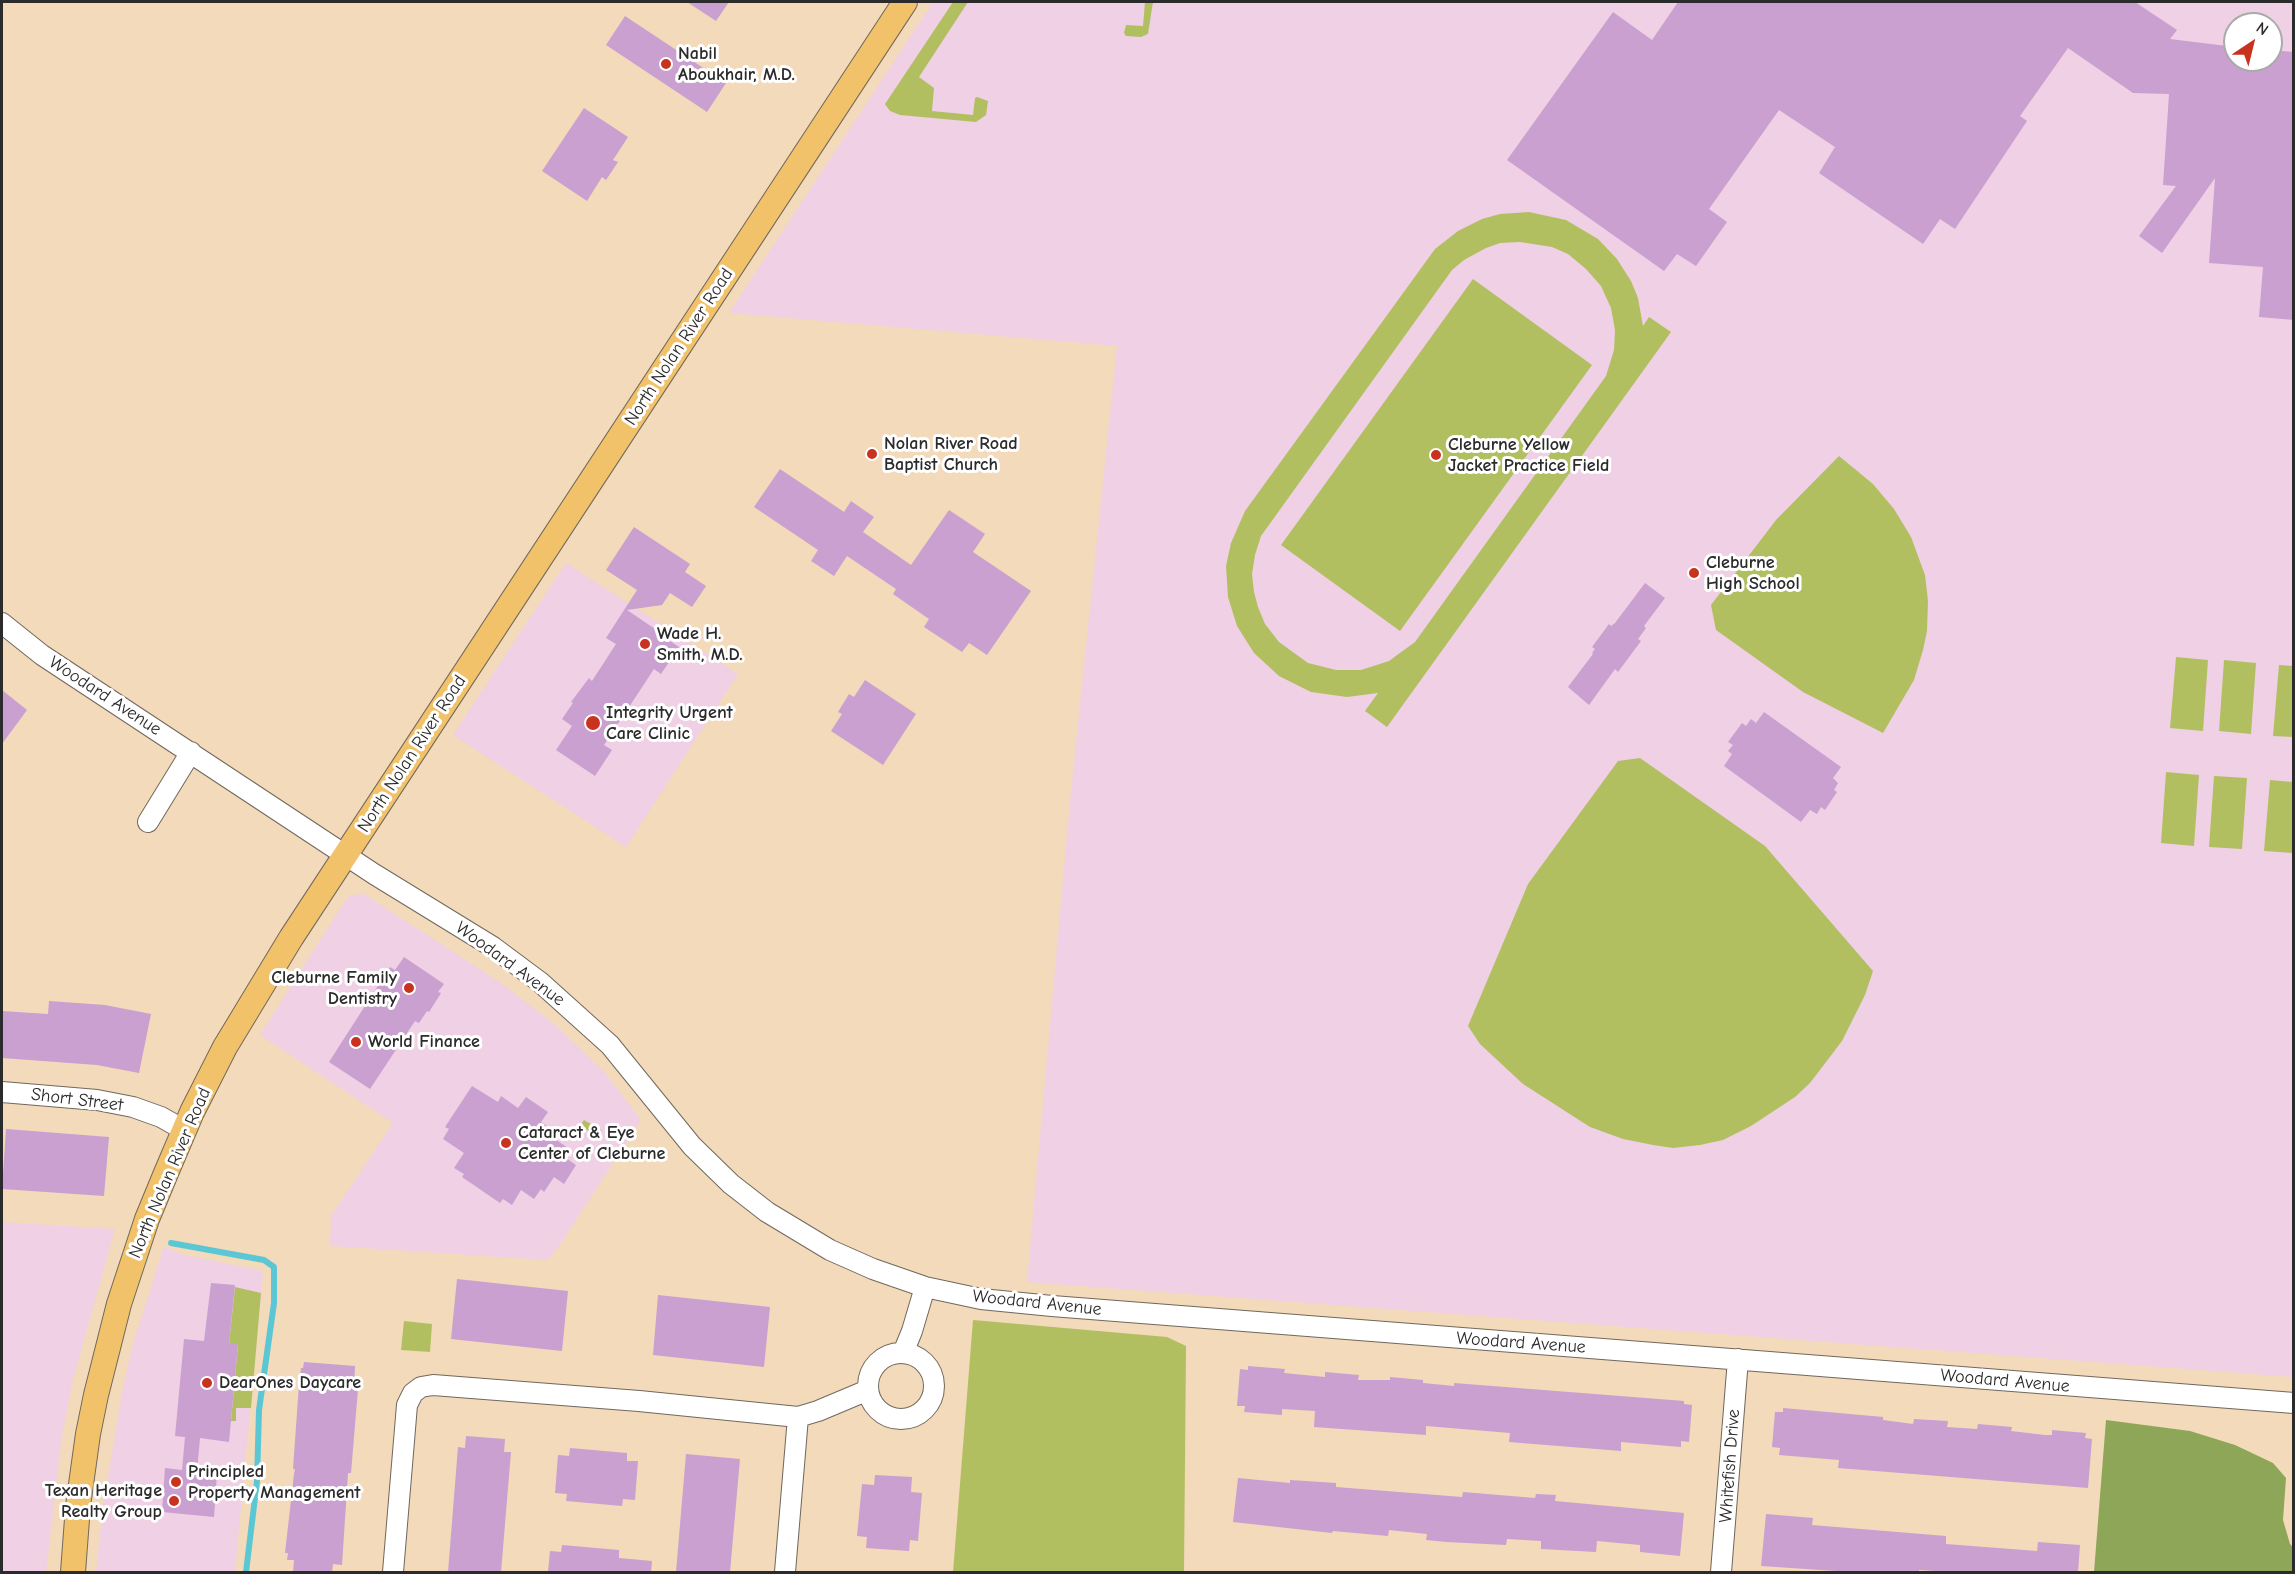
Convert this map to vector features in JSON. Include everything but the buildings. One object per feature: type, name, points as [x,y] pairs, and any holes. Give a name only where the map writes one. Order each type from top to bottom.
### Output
[{"type":"main road","name":"North Nolan River Road","points":[[73,1572],[78,1506],[96,1395],[119,1304],[133,1260],[184,1130],[232,1033],[291,938],[905,2]]},
{"type":"street","name":"Woodard Avenue","points":[[2,623],[42,655],[346,855],[493,947],[540,982],[609,1045],[692,1146],[747,1198],[788,1226],[830,1250],[873,1269],[925,1287],[981,1299],[1052,1306],[2294,1403]]},
{"type":"street","points":[[148,822],[191,753]]},
{"type":"street","name":"Short Street","points":[[2,1092],[97,1100],[132,1107],[160,1117],[184,1130]]},
{"type":"street","points":[[903,1353],[925,1287]]},
{"type":"street","points":[[893,1353],[903,1353],[920,1359],[932,1374],[934,1386],[932,1398],[925,1409],[915,1416],[903,1419],[890,1418],[879,1411],[871,1401],[868,1389],[871,1371],[877,1363],[893,1353]]},
{"type":"street","name":"Whitefish Drive","points":[[1721,1572],[1738,1359]]},
{"type":"street","points":[[393,1572],[407,1404],[413,1393],[421,1386],[433,1385],[639,1401],[798,1417],[818,1411],[868,1389]]},
{"type":"street","points":[[785,1572],[798,1417]]},
{"type":"shaded area","name":"Cleburne High School","points":[[933,2],[2293,2],[2293,1377],[1027,1282],[1070,801],[1117,346],[729,313]]},
{"type":"shaded area","points":[[566,563],[738,674],[626,847],[453,735]]},
{"type":"shaded area","points":[[364,894],[501,983],[558,1027],[606,1074],[641,1120],[548,1260],[330,1246],[331,1216],[393,1123],[260,1035],[345,901],[351,895]]},
{"type":"shaded area","points":[[2,1222],[115,1229],[72,1383],[61,1442],[46,1572],[2,1572]]},
{"type":"shaded area","points":[[164,1246],[181,1254],[263,1271],[235,1572],[96,1572],[103,1507],[121,1398],[132,1347]]},
{"type":"green space","points":[[953,2],[968,2],[919,77],[934,88],[932,111],[973,115],[977,97],[988,101],[986,115],[976,122],[900,115],[890,111],[885,104]]},
{"type":"green space","points":[[1145,2],[1153,2],[1148,34],[1141,37],[1126,36],[1124,33],[1126,25],[1143,26]]},
{"type":"green space","points":[[1529,212],[1566,220],[1598,239],[1617,259],[1631,281],[1638,298],[1643,326],[1649,317],[1671,332],[1387,727],[1365,711],[1378,693],[1347,697],[1311,692],[1279,676],[1254,653],[1237,626],[1228,597],[1226,566],[1231,543],[1245,511],[1435,249],[1458,231],[1482,219],[1500,214]],"holes":[[[1520,242],[1552,247],[1568,254],[1586,269],[1601,286],[1611,308],[1615,330],[1614,350],[1606,376],[1415,642],[1389,661],[1361,670],[1336,670],[1308,663],[1279,642],[1265,624],[1258,607],[1252,574],[1261,536],[1452,270],[1464,260],[1500,243]]]},
{"type":"green space","name":"Cleburne Yellow Jacket Practice Field","points":[[1473,279],[1592,365],[1400,631],[1281,545]]},
{"type":"green space","points":[[1839,456],[1873,484],[1894,509],[1911,537],[1925,575],[1928,601],[1927,631],[1923,650],[1914,680],[1883,733],[1803,692],[1716,630],[1711,605],[1776,520]]},
{"type":"green space","points":[[2176,657],[2208,660],[2203,731],[2170,728]]},
{"type":"green space","points":[[2224,660],[2256,663],[2251,734],[2219,731]]},
{"type":"green space","points":[[2279,665],[2293,666],[2293,737],[2273,736]]},
{"type":"green space","points":[[1640,758],[1765,846],[1873,971],[1865,995],[1842,1041],[1810,1083],[1795,1097],[1751,1126],[1723,1140],[1700,1145],[1673,1148],[1653,1145],[1623,1139],[1590,1127],[1523,1084],[1480,1044],[1468,1026],[1528,884],[1618,761]]},
{"type":"green space","points":[[2166,772],[2199,775],[2194,846],[2161,843]]},
{"type":"green space","points":[[2214,776],[2247,778],[2242,849],[2209,847]]},
{"type":"green space","points":[[2270,780],[2293,782],[2293,853],[2264,851]]},
{"type":"green space","points":[[584,1120],[600,1129],[601,1136],[584,1128],[577,1138],[573,1135]]},
{"type":"green space","points":[[235,1287],[261,1293],[251,1408],[236,1408],[236,1421],[231,1421],[238,1345],[229,1344]]},
{"type":"green space","points":[[973,1320],[1167,1337],[1186,1346],[1184,1572],[953,1572]]},
{"type":"green space","points":[[404,1321],[432,1324],[430,1352],[401,1350]]},
{"type":"green space","points":[[2106,1420],[2190,1431],[2235,1445],[2273,1463],[2286,1478],[2283,1520],[2293,1547],[2293,1572],[2094,1572]]},
{"type":"waterway","points":[[171,1243],[264,1260],[274,1267],[274,1303],[259,1410],[257,1481],[246,1572]]},
{"type":"place","name":"Nabil Aboukhair, M.D.","points":[[666,64]]},
{"type":"place","name":"Nolan River Road Baptist Church","points":[[872,454]]},
{"type":"place","name":"Cleburne Yellow Jacket Practice Field","points":[[1436,455]]},
{"type":"place","name":"Cleburne High School","points":[[1694,573]]},
{"type":"place","name":"Wade H. Smith, M.D.","points":[[645,644]]},
{"type":"place","name":"Integrity Urgent Care Clinic","points":[[593,723]]},
{"type":"place","name":"Cleburne Family Dentistry","points":[[409,988]]},
{"type":"place","name":"World Finance","points":[[356,1042]]},
{"type":"place","name":"Cataract & Eye Center of Cleburne","points":[[506,1143]]},
{"type":"place","name":"DearOnes Daycare","points":[[207,1383]]},
{"type":"place","name":"Principled Property Management","points":[[176,1482]]},
{"type":"place","name":"Texan Heritage Realty Group","points":[[174,1501]]}]
